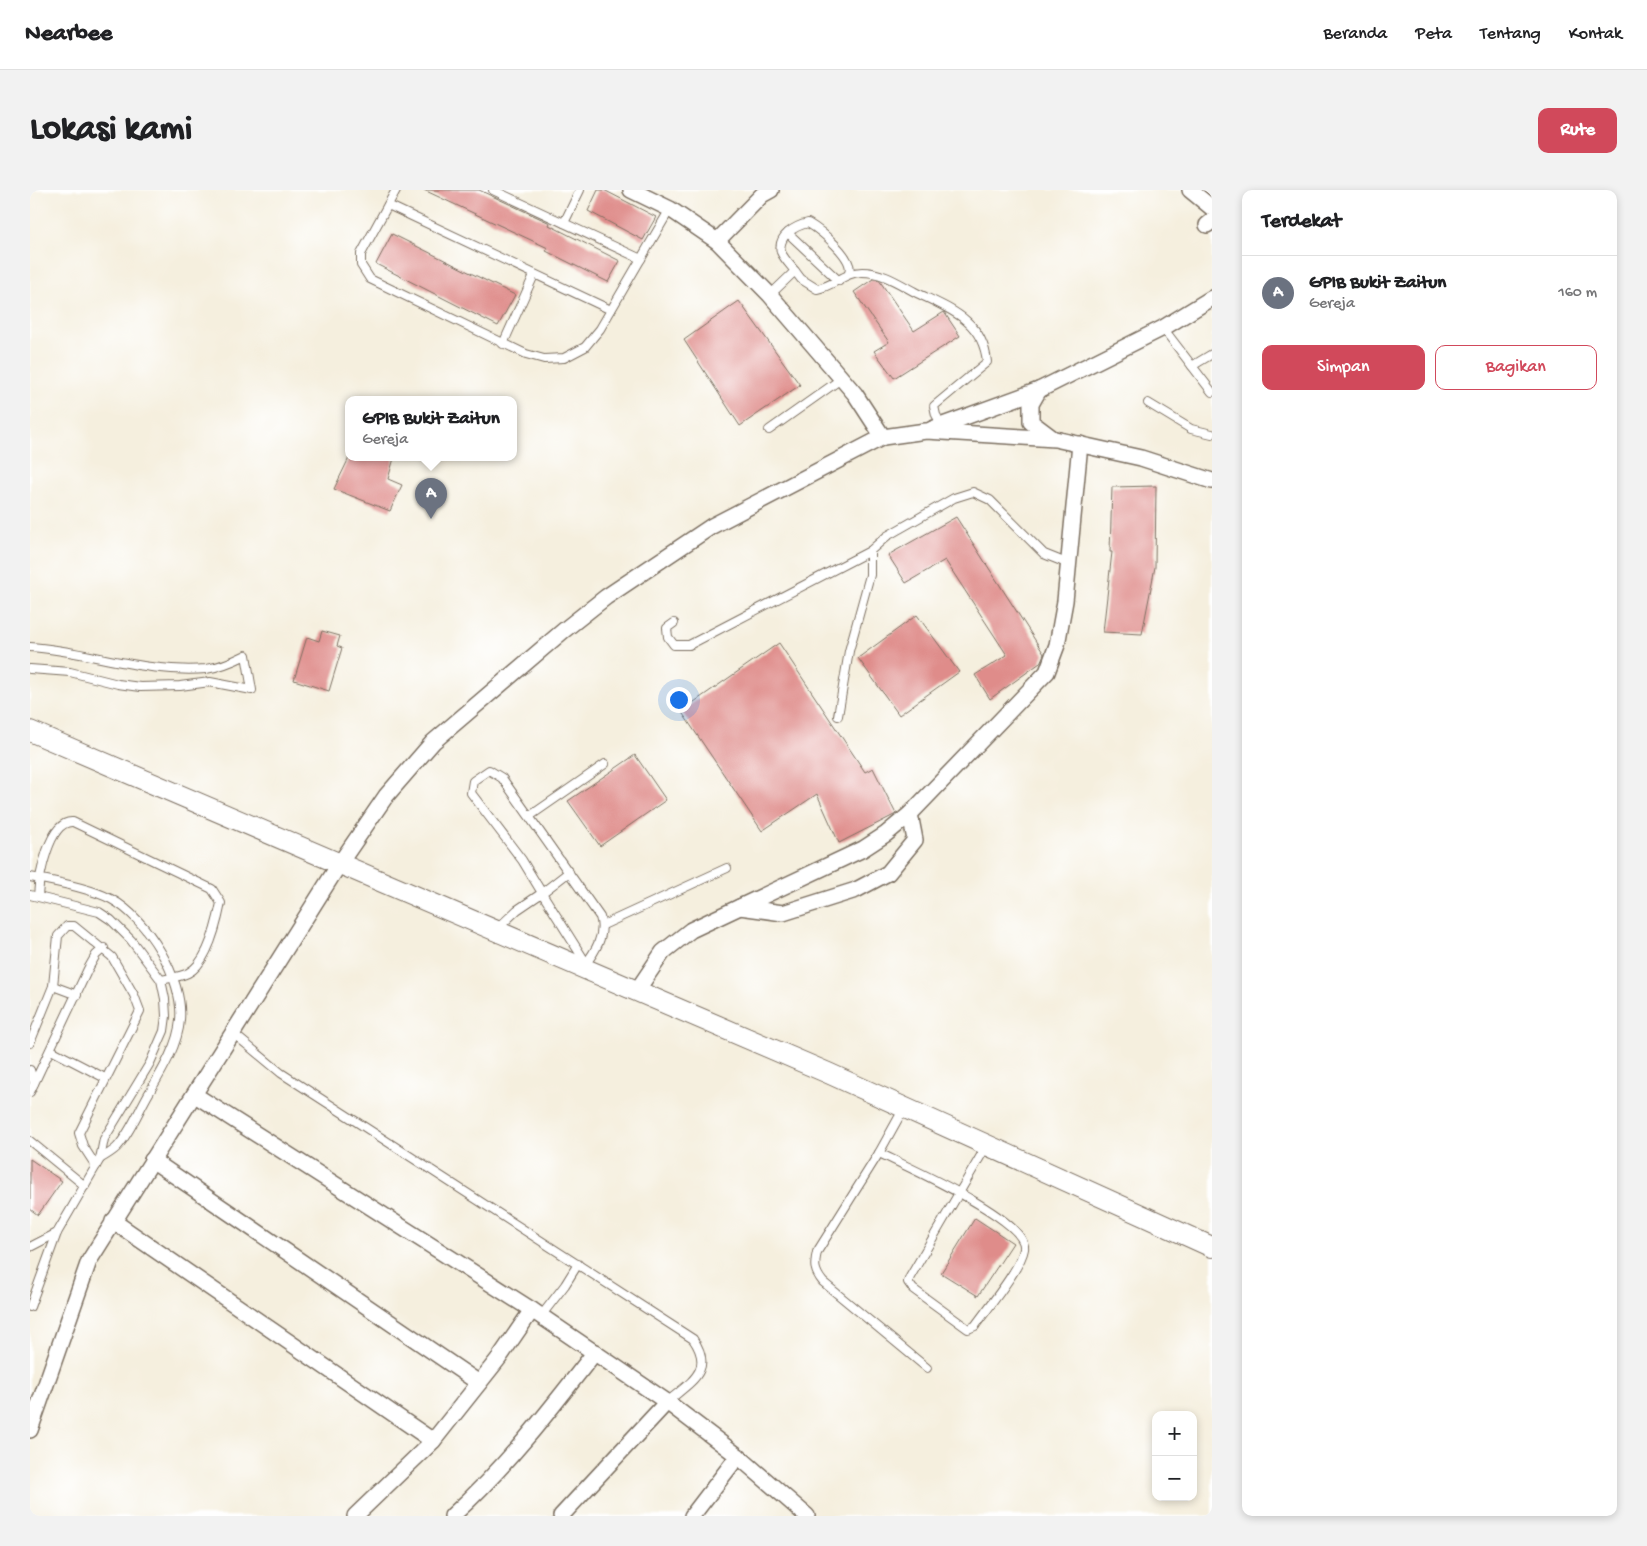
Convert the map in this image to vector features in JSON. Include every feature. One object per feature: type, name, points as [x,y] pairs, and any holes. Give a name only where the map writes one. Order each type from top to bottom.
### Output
[{"type":"street","points":[[631,190],[670,209],[717,241],[770,295],[855,394],[883,438]]},
{"type":"street","points":[[1190,190],[1212,208]]},
{"type":"street","points":[[717,241],[764,192]]},
{"type":"street","points":[[30,1430],[78,1285],[89,1261],[234,1034],[340,863],[386,796],[432,742],[599,603],[712,526],[847,454],[883,438],[926,431],[1039,390],[1163,328],[1212,298]]},
{"type":"street","points":[[1039,390],[1031,404],[1031,422],[1055,439]]},
{"type":"street","points":[[926,431],[1055,439],[1141,458],[1212,481]]},
{"type":"street","points":[[636,992],[649,970],[677,939],[691,930],[863,849],[886,834],[910,814],[1047,672],[1057,645],[1069,564],[1080,444]]},
{"type":"street","points":[[30,731],[495,930],[584,966],[636,992],[905,1107],[1212,1247]]},
{"type":"street","points":[[740,907],[783,914],[856,890],[888,873],[915,840],[910,814]]},
{"type":"street","points":[[195,1095],[595,1352],[667,1402],[738,1456],[807,1516]]},
{"type":"street","points":[[152,1160],[480,1383]]},
{"type":"street","points":[[113,1221],[433,1441]]},
{"type":"street","points":[[355,1516],[433,1441],[537,1313]]},
{"type":"street","points":[[452,1516],[499,1471],[595,1352]]},
{"type":"street","points":[[561,1516],[667,1402]]},
{"type":"street","points":[[692,1516],[738,1456]]},
{"type":"lane","points":[[396,190],[361,254],[361,266],[370,279],[502,344],[544,359],[564,358],[585,347],[600,329],[670,209]]},
{"type":"lane","points":[[493,190],[641,259]]},
{"type":"lane","points":[[564,223],[580,190]]},
{"type":"lane","points":[[388,205],[611,310]]},
{"type":"lane","points":[[850,273],[851,269],[848,262],[820,230],[808,223],[796,226],[788,233],[782,243],[781,251],[795,272],[801,279],[817,289],[828,287],[850,273],[877,272],[956,311],[968,322],[979,338],[986,350],[987,362],[934,406],[942,425]]},
{"type":"lane","points":[[788,233],[838,281]]},
{"type":"lane","points":[[770,295],[795,272]]},
{"type":"lane","points":[[502,344],[534,275]]},
{"type":"lane","points":[[1163,328],[1212,392]]},
{"type":"lane","points":[[1192,366],[1212,354]]},
{"type":"lane","points":[[769,430],[842,379]]},
{"type":"lane","points":[[1148,403],[1192,428],[1212,434]]},
{"type":"lane","points":[[674,623],[667,628],[668,637],[674,645],[689,644],[870,551],[887,536],[954,498],[973,492],[990,500],[1044,554],[1069,564]]},
{"type":"lane","points":[[838,716],[849,651],[870,574],[870,551]]},
{"type":"lane","points":[[30,647],[62,649],[116,662],[171,668],[208,669],[246,655],[252,690],[210,682],[180,686],[140,687],[118,684],[70,672],[30,669]]},
{"type":"lane","points":[[208,669],[210,682]]},
{"type":"lane","points":[[530,816],[604,764]]},
{"type":"lane","points":[[489,770],[494,772],[502,778],[530,816],[600,917],[603,925],[597,947],[584,966],[522,860],[474,799],[471,786],[473,781],[489,770]]},
{"type":"lane","points":[[30,1307],[57,1233],[98,1163],[104,1139],[150,1063],[164,1031],[165,999],[161,980],[131,940],[111,920],[99,912],[34,895],[53,836],[61,824],[73,822],[212,889],[221,903],[213,935],[199,963],[189,973],[161,980]]},
{"type":"lane","points":[[603,925],[727,868]]},
{"type":"lane","points":[[495,930],[517,910],[569,872]]},
{"type":"lane","points":[[30,877],[111,899],[125,909],[144,929],[174,977],[179,992],[180,1010],[176,1037],[158,1078],[118,1146],[98,1163]]},
{"type":"lane","points":[[30,1043],[52,986],[58,936],[67,926],[74,926],[104,948],[112,957],[134,995],[140,1011],[79,1133],[83,1146],[98,1163]]},
{"type":"lane","points":[[131,940],[144,929]]},
{"type":"lane","points":[[30,1092],[88,969],[104,948]]},
{"type":"lane","points":[[52,986],[76,995]]},
{"type":"lane","points":[[234,1034],[281,1073],[693,1339],[701,1350],[704,1362],[699,1373],[667,1402]]},
{"type":"lane","points":[[51,1050],[105,1078]]},
{"type":"lane","points":[[30,1070],[34,1084]]},
{"type":"lane","points":[[905,1107],[879,1153],[817,1252],[814,1264],[816,1273],[927,1368]]},
{"type":"lane","points":[[30,1141],[85,1186]]},
{"type":"lane","points":[[879,1153],[960,1193],[1010,1224],[1021,1236],[1024,1244],[1020,1260],[975,1326],[968,1329],[912,1288],[908,1282],[960,1193],[987,1144]]},
{"type":"lane","points":[[30,1247],[57,1233]]},
{"type":"lane","points":[[537,1313],[565,1285],[578,1264]]},
{"type":"building","points":[[424,190],[479,190],[550,223],[549,225],[620,261],[608,282],[546,251],[548,248]]},
{"type":"building","points":[[598,190],[604,190],[656,217],[643,240],[588,211]]},
{"type":"building","points":[[392,234],[515,295],[498,326],[376,264]]},
{"type":"building","points":[[873,279],[879,280],[914,331],[944,312],[960,336],[894,378],[874,351],[889,342],[854,292]]},
{"type":"building","points":[[739,301],[800,385],[740,426],[684,340]]},
{"type":"building","points":[[348,461],[393,461],[388,479],[402,485],[390,511],[334,489]]},
{"type":"building","points":[[1156,486],[1155,567],[1142,634],[1103,632],[1112,552],[1110,552],[1112,487]]},
{"type":"building","points":[[956,517],[1044,654],[1040,663],[990,699],[975,675],[1007,655],[945,560],[906,583],[888,555]]},
{"type":"building","points":[[917,615],[959,672],[899,715],[858,658]]},
{"type":"building","points":[[322,631],[340,636],[337,646],[342,648],[329,691],[294,680],[307,637],[319,641]]},
{"type":"building","points":[[779,643],[865,772],[873,768],[896,814],[839,843],[817,794],[762,831],[681,711]]},
{"type":"building","points":[[635,755],[666,800],[600,846],[568,801]]},
{"type":"building","points":[[30,1159],[62,1181],[38,1215],[30,1209]]},
{"type":"building","points":[[975,1218],[1013,1243],[978,1296],[941,1273]]},
{"type":"place","name":"GPIB Bukit Zaitun","points":[[431,519]]}]
